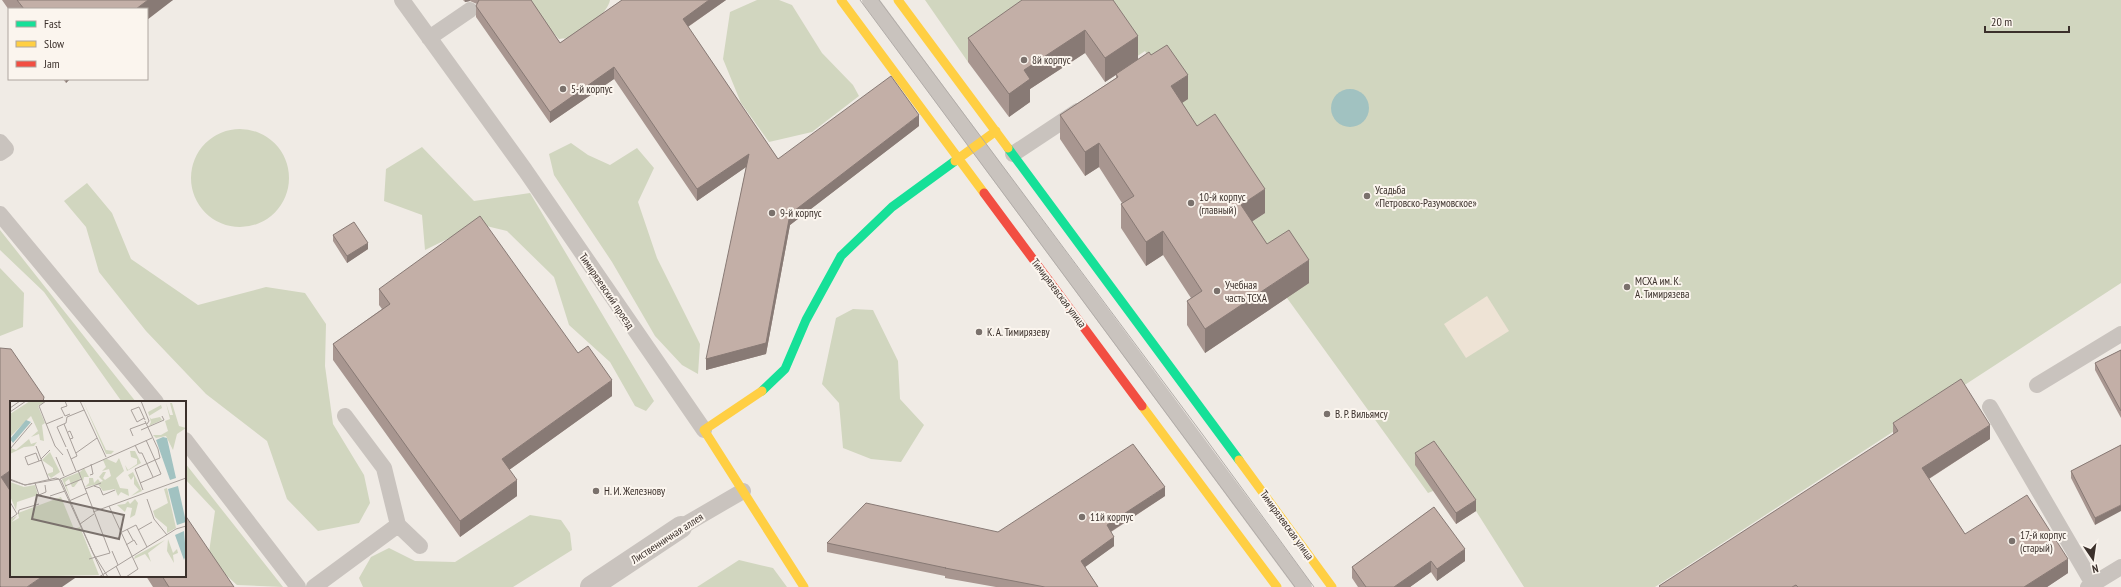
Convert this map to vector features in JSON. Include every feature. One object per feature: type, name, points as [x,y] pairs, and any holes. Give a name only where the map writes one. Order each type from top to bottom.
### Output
[{"type":"main road","name":"Тимирязевская улица","points":[[841,0],[1277,587]]},
{"type":"main road","name":"Тимирязевская улица","points":[[898,0],[1194,398],[1332,587]]},
{"type":"main road","points":[[704,430],[767,388],[785,369],[806,320],[841,256],[892,207],[996,131]]},
{"type":"main road","name":"Тимирязевский проезд","points":[[704,430],[804,587]]},
{"type":"street","name":"Лиственничная аллея","points":[[591,587],[681,527]]},
{"type":"lane","name":"Тимирязевский проезд","points":[[402,0],[524,170],[679,396],[704,430]]},
{"type":"lane","points":[[870,0],[1304,587]]},
{"type":"lane","points":[[429,38],[470,10]]},
{"type":"lane","points":[[1013,154],[1090,103]]},
{"type":"lane","points":[[0,142],[6,149],[0,153]]},
{"type":"lane","points":[[0,214],[155,401]]},
{"type":"lane","points":[[2037,385],[2121,334]]},
{"type":"lane","points":[[1990,406],[2091,586],[2121,567]]},
{"type":"lane","points":[[345,416],[384,468],[398,525],[420,546]]},
{"type":"lane","points":[[186,441],[298,587]]},
{"type":"lane","name":"Лиственничная аллея","points":[[681,527],[743,491]]},
{"type":"lane","points":[[314,587],[398,525]]},
{"type":"green space","points":[[528,0],[610,0],[605,11],[589,27],[572,37],[559,39],[539,17]]},
{"type":"green space","points":[[757,0],[779,0],[792,5],[822,53],[853,85],[859,96],[812,132],[769,142],[741,103],[723,59],[730,12]]},
{"type":"green space","points":[[925,0],[1056,0],[968,62]]},
{"type":"green space","name":"МСХА им. К. А. Тимирязева","points":[[1096,0],[2121,0],[2121,283],[1655,587],[1524,587],[1476,511],[1434,453],[1433,491],[1428,493],[1287,298],[1241,229],[1265,213],[1197,150],[1159,74],[1145,51],[1136,57]]},
{"type":"green space","points":[[240,129],[259,133],[275,143],[285,159],[289,178],[285,197],[275,213],[259,223],[240,227],[221,223],[205,213],[195,197],[191,178],[195,159],[205,143],[221,133]]},
{"type":"green space","points":[[571,143],[588,155],[610,165],[637,148],[654,168],[638,202],[657,258],[700,344],[698,374],[682,365],[655,336],[612,262],[554,175],[549,154]]},
{"type":"green space","points":[[422,147],[474,201],[530,193],[654,401],[646,411],[635,406],[610,362],[569,325],[554,277],[507,231],[478,224],[425,250],[422,215],[384,201],[386,169]]},
{"type":"green space","points":[[87,183],[112,213],[131,259],[198,305],[266,287],[305,293],[326,324],[325,366],[333,424],[364,475],[370,503],[359,523],[318,531],[287,499],[267,441],[206,394],[146,331],[99,272],[86,227],[64,201]]},
{"type":"green space","points":[[0,230],[135,401],[121,401],[44,292],[0,250]]},
{"type":"green space","points":[[0,268],[24,293],[23,327],[0,336]]},
{"type":"green space","points":[[853,309],[873,310],[898,361],[900,399],[924,425],[901,462],[871,459],[843,448],[839,403],[822,384],[836,318]]},
{"type":"green space","points":[[186,464],[283,587],[237,585],[208,559],[215,511],[186,480]]},
{"type":"green space","points":[[530,515],[561,520],[570,533],[572,550],[513,587],[363,587],[359,578],[371,557],[389,548],[415,561],[455,562]]},
{"type":"green space","points":[[739,560],[773,568],[787,587],[697,587]]},
{"type":"shaded area","points":[[1487,296],[1509,331],[1466,358],[1444,324]]},
{"type":"water","points":[[1346,89],[1354,89],[1364,94],[1368,101],[1368,115],[1364,122],[1354,127],[1346,127],[1336,122],[1334,119],[1331,112],[1331,104],[1336,94],[1339,92]]},
{"type":"building","points":[[17,0],[148,0],[137,8],[23,8]]},
{"type":"building","name":"9-й корпус","points":[[479,0],[531,0],[560,43],[622,0],[709,0],[683,19],[778,159],[891,76],[919,115],[790,214],[766,343],[706,359],[749,154],[697,189],[614,67],[550,112],[476,6]]},
{"type":"building","name":"8й корпус","points":[[1022,0],[1113,0],[1138,36],[1105,58],[1085,30],[1024,70],[1030,79],[1009,94],[968,38]]},
{"type":"building","name":"10-й корпус (главный)","points":[[1167,45],[1188,75],[1171,86],[1197,126],[1215,114],[1265,189],[1241,205],[1267,244],[1289,230],[1309,260],[1205,329],[1187,301],[1202,291],[1163,231],[1146,242],[1121,204],[1134,196],[1099,143],[1085,152],[1060,115],[1118,77],[1116,74],[1149,52],[1151,55]]},
{"type":"building","points":[[480,216],[578,353],[588,346],[612,380],[502,459],[517,480],[460,521],[333,344],[390,304],[379,289]]},
{"type":"building","points":[[354,222],[368,243],[347,256],[333,235]]},
{"type":"building","points":[[0,348],[11,349],[44,397],[43,401],[10,401],[10,471],[1,477],[10,490],[10,577],[42,577],[27,587],[0,586]]},
{"type":"building","points":[[2121,350],[2121,411],[2095,363]]},
{"type":"building","points":[[1961,379],[1990,425],[1922,468],[1965,534],[2027,495],[2068,559],[2024,587],[1798,587],[1796,585],[1792,587],[1659,586],[1898,431],[1893,423]]},
{"type":"building","points":[[1434,441],[1476,500],[1456,513],[1415,453]]},
{"type":"building","name":"11й корпус","points":[[1133,444],[1165,487],[1107,525],[1114,537],[1081,561],[1098,587],[1045,587],[827,543],[866,503],[998,532]]},
{"type":"building","points":[[2121,445],[2121,505],[2095,518],[2071,471]]},
{"type":"building","points":[[1434,507],[1465,549],[1437,569],[1431,561],[1394,587],[1366,587],[1352,567]]},
{"type":"building","points":[[186,516],[234,587],[169,587],[163,577],[186,577]]},
{"type":"tram line","points":[[860,0],[1295,587]]},
{"type":"tram line","points":[[879,0],[1203,435],[1314,587]]},
{"type":"traffic: fast","points":[[1008,148],[1239,460]]},
{"type":"traffic: fast","points":[[762,391],[785,369],[806,320],[841,256],[892,207],[955,161]]},
{"type":"traffic: slow","points":[[841,0],[984,193]]},
{"type":"traffic: slow","points":[[898,0],[1008,148]]},
{"type":"traffic: slow","points":[[955,161],[996,131]]},
{"type":"traffic: slow","points":[[762,391],[704,430],[804,587]]},
{"type":"traffic: slow","points":[[1142,406],[1277,587]]},
{"type":"traffic: slow","points":[[1239,460],[1332,587]]},
{"type":"traffic: jam","points":[[984,193],[1142,406]]},
{"type":"place","name":"8й корпус","points":[[1024,60]]},
{"type":"place","name":"5-й корпус","points":[[563,89]]},
{"type":"place","name":"Усадьба «Петровско-Разумовское»","points":[[1367,196]]},
{"type":"place","name":"10-й корпус (главный)","points":[[1191,203]]},
{"type":"place","name":"9-й корпус","points":[[772,213]]},
{"type":"place","name":"МСХА им. К. А. Тимирязева","points":[[1627,287]]},
{"type":"place","name":"Учебная часть ТСХА","points":[[1217,291]]},
{"type":"place","name":"К. А. Тимирязеву","points":[[979,332]]},
{"type":"place","name":"В. Р. Вильямсу","points":[[1327,414]]},
{"type":"place","name":"Н. И. Железнову","points":[[596,491]]},
{"type":"place","name":"11й корпус","points":[[1082,517]]},
{"type":"place","name":"17-й корпус (старый)","points":[[2012,541]]}]
